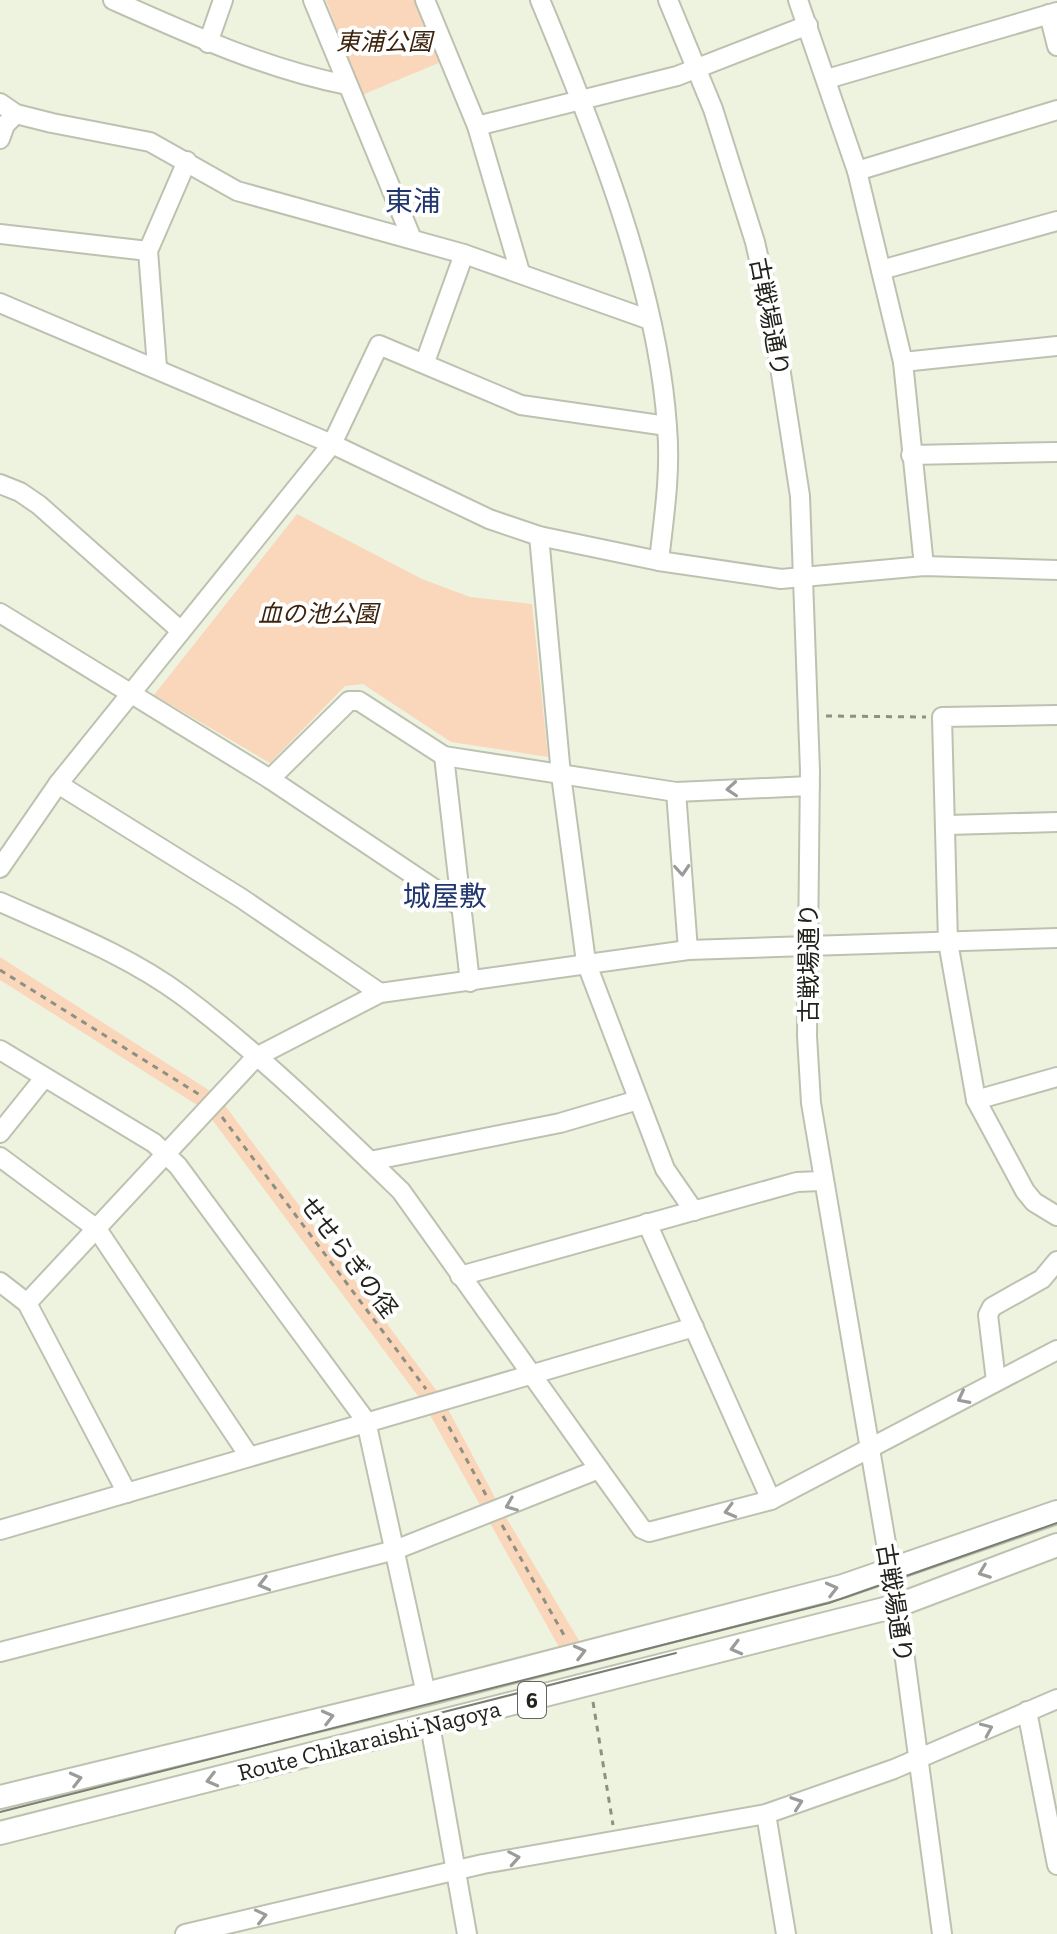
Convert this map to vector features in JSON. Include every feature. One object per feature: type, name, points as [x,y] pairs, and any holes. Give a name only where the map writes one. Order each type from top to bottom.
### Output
[{"type":"main road","name":"Route Chikaraishi-Nagoya","points":[[0,1797],[426,1694],[890,1572],[1057,1512]]},
{"type":"main road","name":"Route Chikaraishi-Nagoya","points":[[0,1833],[896,1606],[1057,1545]]},
{"type":"street","points":[[113,0],[208,43],[321,80],[347,85]]},
{"type":"street","points":[[208,43],[223,0]]},
{"type":"street","points":[[313,0],[412,239]]},
{"type":"street","points":[[425,0],[477,126],[520,272]]},
{"type":"street","points":[[540,0],[582,100],[627,233],[650,320],[667,426],[668,489],[659,561]]},
{"type":"street","name":"古戦場通り","points":[[668,0],[697,70],[755,242],[773,322],[800,496],[809,716],[811,1103],[821,1181],[896,1606],[942,1934]]},
{"type":"street","points":[[798,0],[857,171],[903,362],[924,566]]},
{"type":"street","points":[[827,79],[1053,13],[1057,46]]},
{"type":"street","points":[[477,126],[697,70],[808,25]]},
{"type":"street","points":[[0,103],[16,114],[150,142],[237,191],[464,254],[520,272],[627,315],[650,320]]},
{"type":"street","points":[[857,171],[1057,110]]},
{"type":"street","points":[[0,139],[5,125],[16,114]]},
{"type":"street","points":[[157,367],[148,251],[187,161]]},
{"type":"street","points":[[881,270],[1057,221]]},
{"type":"street","points":[[0,234],[148,251]]},
{"type":"street","points":[[425,362],[464,254]]},
{"type":"street","points":[[0,303],[157,367],[332,444],[489,519],[539,536],[659,561],[781,579],[924,566],[1057,570]]},
{"type":"street","points":[[0,868],[58,784],[332,444],[379,345],[521,405],[667,426]]},
{"type":"street","points":[[903,362],[1057,346]]},
{"type":"street","points":[[911,455],[1057,452]]},
{"type":"street","points":[[0,484],[39,505],[181,631]]},
{"type":"street","points":[[539,536],[561,775],[586,962],[665,1169],[694,1211]]},
{"type":"street","points":[[0,613],[270,779],[460,906]]},
{"type":"street","points":[[270,779],[349,701],[359,701],[444,756],[676,792],[810,786]]},
{"type":"street","points":[[1057,715],[942,717],[948,825],[948,942],[976,1100],[1025,1191],[1034,1202],[1057,1216]]},
{"type":"street","points":[[444,756],[470,982]]},
{"type":"street","points":[[58,784],[241,898],[380,993]]},
{"type":"street","points":[[676,792],[688,950]]},
{"type":"street","points":[[948,825],[1057,822]]},
{"type":"street","points":[[0,902],[130,963],[182,996],[256,1057],[401,1191],[642,1529],[649,1532],[771,1500],[837,1463],[869,1452],[888,1437],[1057,1350]]},
{"type":"street","points":[[27,1303],[256,1057],[380,993],[688,950],[1057,938]]},
{"type":"street","points":[[0,1050],[154,1143],[166,1154],[366,1421],[426,1694]]},
{"type":"street","points":[[976,1100],[1057,1077]]},
{"type":"street","points":[[0,1133],[44,1078]]},
{"type":"street","points":[[370,1161],[560,1123],[638,1100]]},
{"type":"street","points":[[0,1157],[97,1229],[249,1456]]},
{"type":"street","points":[[460,1276],[797,1182],[821,1181]]},
{"type":"street","points":[[647,1223],[771,1500]]},
{"type":"street","points":[[996,1381],[988,1315],[992,1307],[1042,1279],[1057,1261]]},
{"type":"street","points":[[0,1282],[27,1303],[127,1493]]},
{"type":"street","points":[[0,1530],[434,1400],[694,1327]]},
{"type":"street","points":[[0,1648],[395,1550],[599,1469]]},
{"type":"street","points":[[185,1934],[454,1870],[766,1814],[917,1760],[1057,1699]]},
{"type":"street","points":[[1027,1711],[1055,1836],[1057,1865]]},
{"type":"street","points":[[430,1725],[467,1934]]},
{"type":"street","points":[[766,1814],[786,1934]]},
{"type":"path","points":[[809,716],[942,717]]},
{"type":"path","name":"せせらぎの径","points":[[0,970],[212,1102],[434,1400],[575,1654]]},
{"type":"path","points":[[593,1699],[616,1840]]},
{"type":"green space","name":"東浦公園","points":[[326,0],[416,0],[441,62],[362,95]]},
{"type":"green space","name":"血の池公園","points":[[297,514],[422,579],[470,597],[532,604],[548,757],[451,742],[363,684],[345,686],[270,763],[154,695]]},
{"type":"green space","points":[[0,957],[218,1096],[442,1398],[501,1509],[581,1644],[560,1649],[424,1404],[205,1110],[0,980]]},
{"type":"tram line","points":[[0,1812],[829,1603],[1057,1523]]},
{"type":"tram line","points":[[408,1721],[676,1653]]},
{"type":"district","name":"東浦","points":[[413,201]]},
{"type":"district","name":"城屋敷","points":[[445,896]]}]
